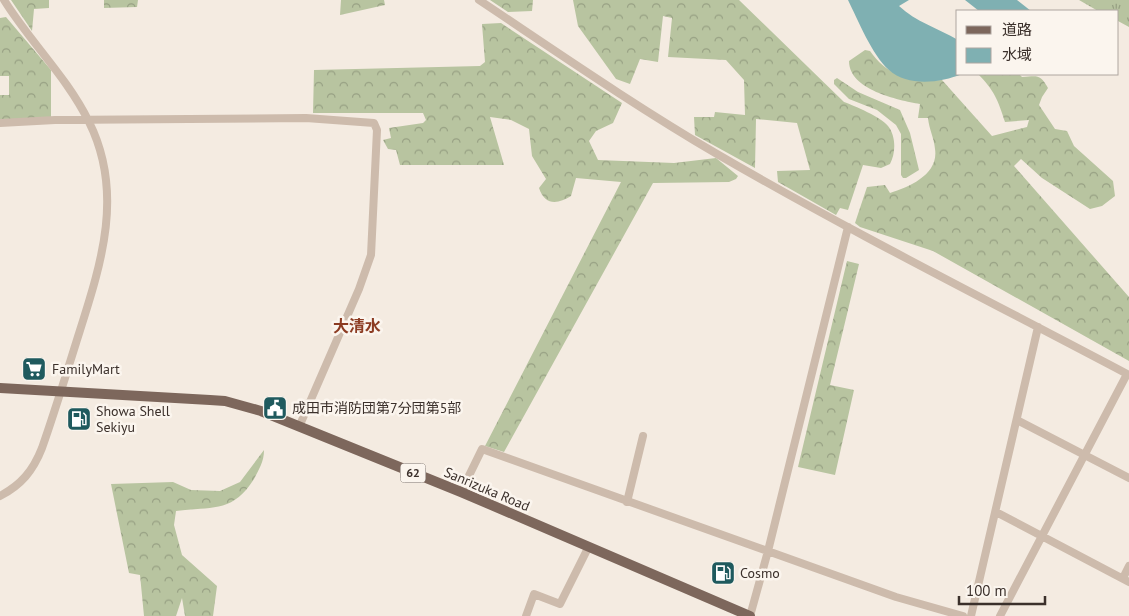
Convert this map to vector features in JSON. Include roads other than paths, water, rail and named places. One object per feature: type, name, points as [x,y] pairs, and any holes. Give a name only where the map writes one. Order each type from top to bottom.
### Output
[{"type":"main road","name":"Sanrizuka Road","points":[[0,388],[225,401],[261,411],[461,492],[750,616]]},
{"type":"street","points":[[0,496],[16,487],[33,467],[43,445],[99,269],[106,238],[108,213],[106,181],[100,153],[88,121],[72,93],[28,36],[4,0]]},
{"type":"street","points":[[479,0],[652,115],[717,154],[848,227],[1128,375],[1000,616]]},
{"type":"street","points":[[0,124],[55,120],[306,118],[374,123],[377,130],[371,255],[360,289],[299,427]]},
{"type":"street","points":[[750,616],[768,551],[848,227]]},
{"type":"street","points":[[971,616],[1038,327]]},
{"type":"street","points":[[1017,420],[1129,478]]},
{"type":"street","points":[[627,502],[643,436]]},
{"type":"street","points":[[461,492],[482,449],[896,596],[963,616]]},
{"type":"street","points":[[996,512],[1126,580],[1129,566]]},
{"type":"street","points":[[526,616],[534,594],[560,604],[588,548]]},
{"type":"water","points":[[848,0],[909,0],[899,6],[920,21],[956,39],[956,75],[959,75],[944,80],[924,82],[905,79],[889,70],[883,64],[866,37]]},
{"type":"water","points":[[965,0],[1017,0],[1030,10],[978,10]]},
{"type":"place","name":"FamilyMart","points":[[34,369]]},
{"type":"place","name":"成田市消防団第7分団第5部","points":[[275,408]]},
{"type":"place","name":"Showa Shell Sekiyu","points":[[79,419]]},
{"type":"place","name":"Cosmo","points":[[723,573]]},
{"type":"district","name":"大清水","points":[[357,326]]}]
